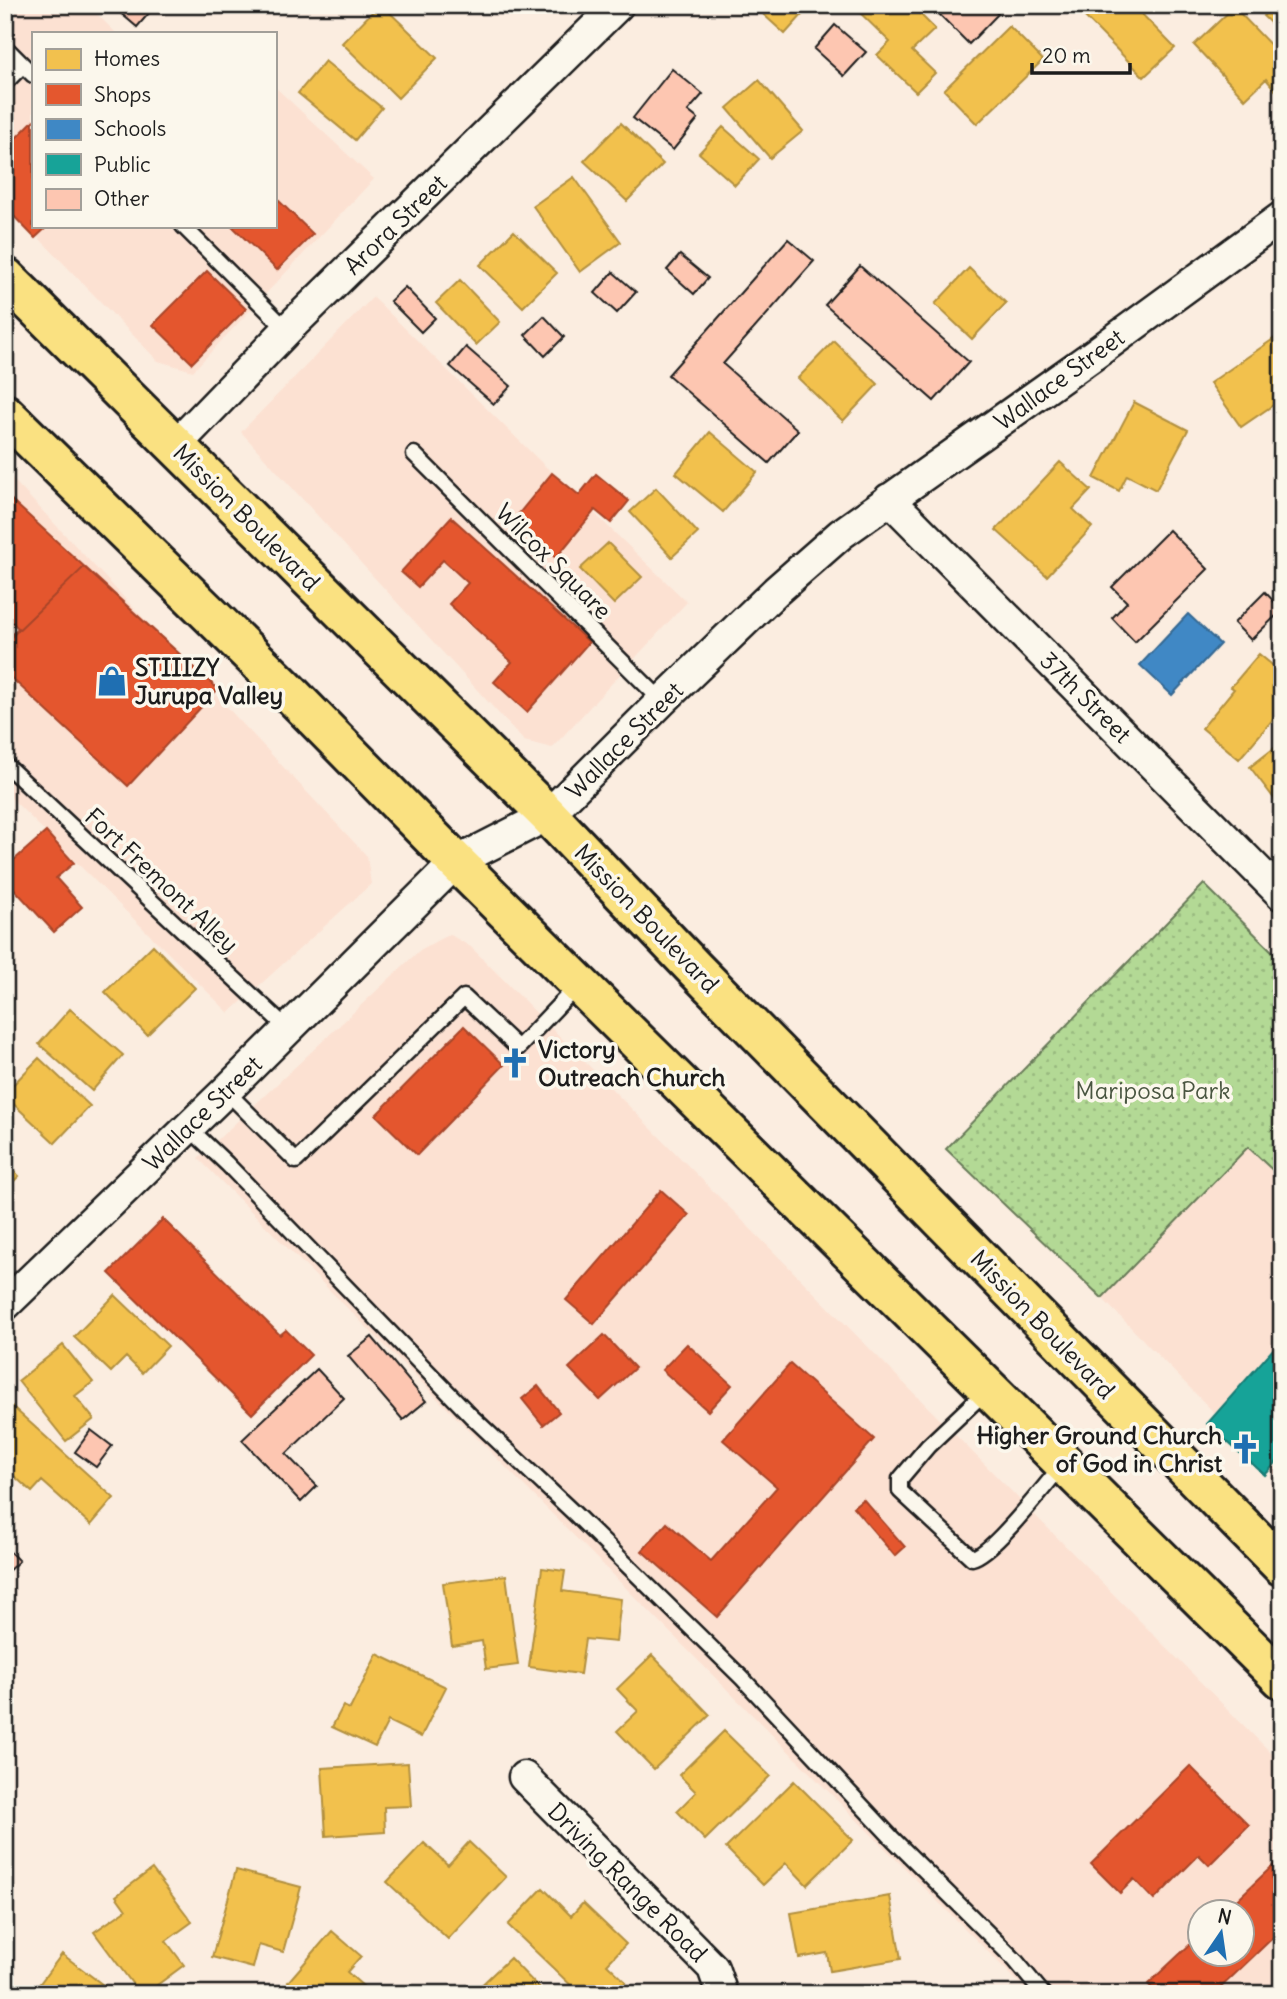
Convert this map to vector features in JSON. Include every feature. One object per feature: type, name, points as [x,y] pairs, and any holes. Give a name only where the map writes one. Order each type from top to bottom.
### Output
[{"type":"main road","name":"Mission Boulevard","points":[[5,277],[548,815],[694,968],[1282,1566]]},
{"type":"main road","points":[[5,414],[274,677],[456,862],[1282,1679]]},
{"type":"street","name":"Arora Street","points":[[175,446],[287,330],[618,5]]},
{"type":"street","name":"Wallace Street","points":[[5,1305],[226,1091],[456,862],[548,815],[776,591],[841,534],[1282,217]]},
{"type":"street","name":"37th Street","points":[[889,499],[1282,895]]},
{"type":"street","name":"Driving Range Road","points":[[524,1777],[713,1968],[722,1994]]},
{"type":"lane","points":[[5,47],[28,70],[5,83]]},
{"type":"lane","points":[[185,228],[287,330]]},
{"type":"lane","name":"Wilcox Square","points":[[414,454],[662,701]]},
{"type":"lane","name":"Fort Fremont Alley","points":[[5,764],[288,1029]]},
{"type":"lane","points":[[226,1091],[296,1161],[464,998],[518,1048],[579,984]]},
{"type":"lane","points":[[187,1127],[228,1164],[471,1416],[575,1513],[742,1678],[893,1839],[1015,1960],[1043,1994]]},
{"type":"lane","points":[[988,1388],[900,1479],[900,1491],[972,1558],[982,1554],[1020,1516],[1063,1463]]},
{"type":"shaded area","points":[[5,5],[88,5],[115,32],[32,32],[32,228],[276,228],[276,88],[374,179],[193,371],[158,361],[5,203]]},
{"type":"shaded area","points":[[373,297],[687,602],[552,748],[524,741],[241,432]]},
{"type":"shaded area","points":[[5,471],[367,856],[371,884],[229,1013],[5,792]]},
{"type":"shaded area","points":[[449,934],[471,947],[1282,1764],[1282,1994],[1027,1994],[1028,1992],[198,1158],[420,950]]},
{"type":"shaded area","points":[[1248,1147],[1282,1179],[1282,1482],[1102,1298]]},
{"type":"green space","name":"Mariposa Park","points":[[1204,884],[1282,961],[1282,1179],[1248,1147],[1102,1298],[946,1149]]},
{"type":"building: Homes","points":[[379,5],[437,58],[398,98],[342,43]]},
{"type":"building: Homes","points":[[753,5],[811,5],[785,34]]},
{"type":"building: Homes","points":[[852,5],[911,5],[935,29],[912,51],[935,73],[916,92],[877,55],[890,42]]},
{"type":"building: Homes","points":[[1088,5],[1133,5],[1175,48],[1144,77],[1081,13]]},
{"type":"building: Homes","points":[[1273,5],[1282,5],[1282,34],[1263,16]]},
{"type":"building: Homes","points":[[1234,7],[1282,57],[1282,88],[1277,92],[1266,79],[1245,99],[1194,45]]},
{"type":"building: Homes","points":[[1009,26],[1043,60],[977,124],[944,90]]},
{"type":"building: Homes","points":[[325,61],[382,108],[355,140],[298,93]]},
{"type":"building: Homes","points":[[759,80],[803,131],[770,158],[727,108]]},
{"type":"building: Homes","points":[[621,123],[663,164],[627,201],[584,161]]},
{"type":"building: Homes","points":[[723,127],[759,159],[735,185],[699,153]]},
{"type":"building: Homes","points":[[574,177],[621,242],[580,272],[533,206]]},
{"type":"building: Homes","points":[[514,231],[557,273],[523,307],[480,265]]},
{"type":"building: Homes","points":[[969,268],[1006,303],[972,339],[935,304]]},
{"type":"building: Homes","points":[[460,280],[500,322],[476,345],[436,303]]},
{"type":"building: Homes","points":[[1282,333],[1282,399],[1241,427],[1210,383]]},
{"type":"building: Homes","points":[[834,341],[878,384],[843,421],[798,378]]},
{"type":"building: Homes","points":[[1134,402],[1188,430],[1156,490],[1127,475],[1119,491],[1094,478]]},
{"type":"building: Homes","points":[[710,432],[757,472],[723,512],[676,473]]},
{"type":"building: Homes","points":[[1060,462],[1091,490],[1073,509],[1092,527],[1047,576],[996,530]]},
{"type":"building: Homes","points":[[656,488],[698,533],[672,557],[630,512]]},
{"type":"building: Homes","points":[[608,543],[642,577],[614,604],[580,569]]},
{"type":"building: Homes","points":[[1259,654],[1282,673],[1282,709],[1239,759],[1202,728]]},
{"type":"building: Homes","points":[[1282,742],[1282,809],[1250,767]]},
{"type":"building: Homes","points":[[153,945],[195,988],[147,1035],[105,992]]},
{"type":"building: Homes","points":[[70,1009],[123,1055],[92,1091],[39,1044]]},
{"type":"building: Homes","points":[[39,1058],[90,1106],[55,1143],[5,1096]]},
{"type":"building: Homes","points":[[5,1163],[19,1176],[5,1190]]},
{"type":"building: Homes","points":[[115,1295],[168,1346],[142,1373],[126,1357],[111,1372],[74,1337]]},
{"type":"building: Homes","points":[[63,1345],[93,1382],[75,1396],[94,1419],[66,1441],[18,1381]]},
{"type":"building: Homes","points":[[6,1401],[114,1498],[91,1525],[42,1481],[32,1492],[5,1468]]},
{"type":"building: Homes","points":[[542,1568],[565,1571],[562,1591],[621,1599],[616,1642],[585,1639],[580,1674],[529,1667]]},
{"type":"building: Homes","points":[[506,1575],[518,1665],[486,1669],[482,1641],[452,1646],[443,1583]]},
{"type":"building: Homes","points":[[377,1654],[446,1687],[421,1737],[388,1721],[375,1747],[332,1727],[343,1706],[350,1709]]},
{"type":"building: Homes","points":[[652,1655],[710,1715],[654,1769],[617,1731],[638,1711],[617,1689]]},
{"type":"building: Homes","points":[[724,1731],[770,1776],[705,1840],[677,1811],[696,1792],[679,1775]]},
{"type":"building: Homes","points":[[408,1763],[411,1806],[384,1807],[385,1832],[326,1836],[322,1768]]},
{"type":"building: Homes","points":[[794,1781],[853,1840],[807,1885],[786,1863],[763,1885],[726,1848]]},
{"type":"building: Homes","points":[[469,1842],[506,1877],[448,1939],[387,1882],[424,1843],[448,1865]]},
{"type":"building: Homes","points":[[152,1869],[192,1922],[166,1941],[184,1965],[145,1994],[140,1994],[94,1932],[126,1910],[116,1896]]},
{"type":"building: Homes","points":[[236,1870],[301,1887],[283,1952],[259,1945],[253,1968],[212,1957]]},
{"type":"building: Homes","points":[[543,1888],[571,1916],[583,1903],[626,1944],[607,1964],[626,1982],[614,1994],[580,1994],[508,1925]]},
{"type":"building: Homes","points":[[890,1896],[901,1959],[830,1971],[827,1953],[799,1958],[791,1913]]},
{"type":"building: Homes","points":[[332,1931],[361,1956],[347,1972],[372,1994],[302,1994],[288,1982]]},
{"type":"building: Homes","points":[[62,1954],[115,1994],[32,1994]]},
{"type":"building: Homes","points":[[510,1958],[545,1994],[472,1994]]},
{"type":"building: Shops","points":[[32,122],[32,228],[46,228],[35,238],[5,207],[5,149]]},
{"type":"building: Shops","points":[[276,198],[313,234],[277,270],[234,228],[276,228]]},
{"type":"building: Shops","points":[[207,271],[246,309],[192,363],[153,325]]},
{"type":"building: Shops","points":[[552,473],[579,495],[596,474],[629,501],[611,523],[595,510],[556,558],[512,522]]},
{"type":"building: Shops","name":"STIIIZY Jurupa Valley","points":[[5,494],[218,689],[128,786],[5,672],[5,642],[18,628],[5,615]]},
{"type":"building: Shops","points":[[451,517],[589,642],[527,712],[494,682],[512,662],[449,604],[468,583],[443,560],[418,587],[401,572]]},
{"type":"building: Shops","name":"STIIIZY Jurupa Valley","points":[[84,567],[218,689],[128,786],[5,672],[5,643]]},
{"type":"building: Shops","points":[[46,832],[74,863],[56,878],[82,907],[54,932],[5,879],[5,868]]},
{"type":"building: Shops","points":[[464,1026],[504,1065],[417,1155],[376,1115]]},
{"type":"building: Shops","points":[[661,1190],[689,1215],[594,1324],[566,1300]]},
{"type":"building: Shops","points":[[163,1219],[280,1335],[286,1330],[311,1355],[252,1414],[109,1273]]},
{"type":"building: Shops","points":[[604,1335],[635,1368],[600,1400],[569,1368]]},
{"type":"building: Shops","points":[[687,1344],[732,1385],[708,1411],[662,1370]]},
{"type":"building: Shops","points":[[790,1364],[874,1439],[717,1617],[642,1551],[667,1523],[711,1561],[777,1487],[723,1440]]},
{"type":"building: Shops","points":[[538,1386],[559,1412],[543,1425],[522,1399]]},
{"type":"building: Shops","points":[[863,1499],[905,1547],[895,1556],[853,1507]]},
{"type":"building: Shops","points":[[1190,1766],[1249,1825],[1209,1865],[1199,1855],[1154,1900],[1134,1879],[1120,1893],[1091,1864]]},
{"type":"building: Shops","points":[[1282,1857],[1282,1929],[1256,1954],[1256,1898],[1239,1898]]},
{"type":"building: Shops","points":[[1186,1948],[1186,1968],[1241,1968],[1214,1994],[1158,1994],[1148,1984]]},
{"type":"building: Schools","points":[[1188,614],[1220,644],[1172,695],[1140,665]]},
{"type":"building: Public","points":[[1282,1339],[1282,1456],[1265,1475],[1207,1424]]},
{"type":"building: Other","points":[[111,5],[156,5],[137,27]]},
{"type":"building: Other","points":[[950,5],[989,5],[998,14],[969,44],[940,15]]},
{"type":"building: Other","points":[[835,25],[866,52],[844,76],[814,49]]},
{"type":"building: Other","points":[[672,69],[703,94],[688,111],[698,119],[673,150],[633,118]]},
{"type":"building: Other","points":[[788,239],[814,261],[723,364],[798,430],[769,463],[668,375]]},
{"type":"building: Other","points":[[680,255],[708,278],[694,294],[667,270]]},
{"type":"building: Other","points":[[860,266],[969,362],[934,401],[825,305]]},
{"type":"building: Other","points":[[613,272],[636,292],[617,313],[595,293]]},
{"type":"building: Other","points":[[405,287],[435,318],[421,332],[390,301]]},
{"type":"building: Other","points":[[544,316],[564,337],[545,356],[525,335]]},
{"type":"building: Other","points":[[466,347],[511,386],[494,404],[450,366]]},
{"type":"building: Other","points":[[1169,530],[1208,569],[1135,642],[1112,618],[1127,602],[1112,587]]},
{"type":"building: Other","points":[[1265,592],[1282,610],[1251,640],[1234,623]]},
{"type":"building: Other","points":[[372,1337],[426,1401],[403,1420],[348,1356]]},
{"type":"building: Other","points":[[317,1369],[344,1398],[286,1454],[317,1486],[301,1502],[242,1440]]},
{"type":"building: Other","points":[[91,1430],[112,1446],[96,1467],[75,1452]]},
{"type":"building: Other","points":[[5,1547],[19,1561],[5,1574]]},
{"type":"place","name":"STIIIZY Jurupa Valley","points":[[112,681]]},
{"type":"place","name":"Victory Outreach Church","points":[[515,1063]]},
{"type":"place","name":"Higher Ground Church of God in Christ","points":[[1245,1449]]}]
